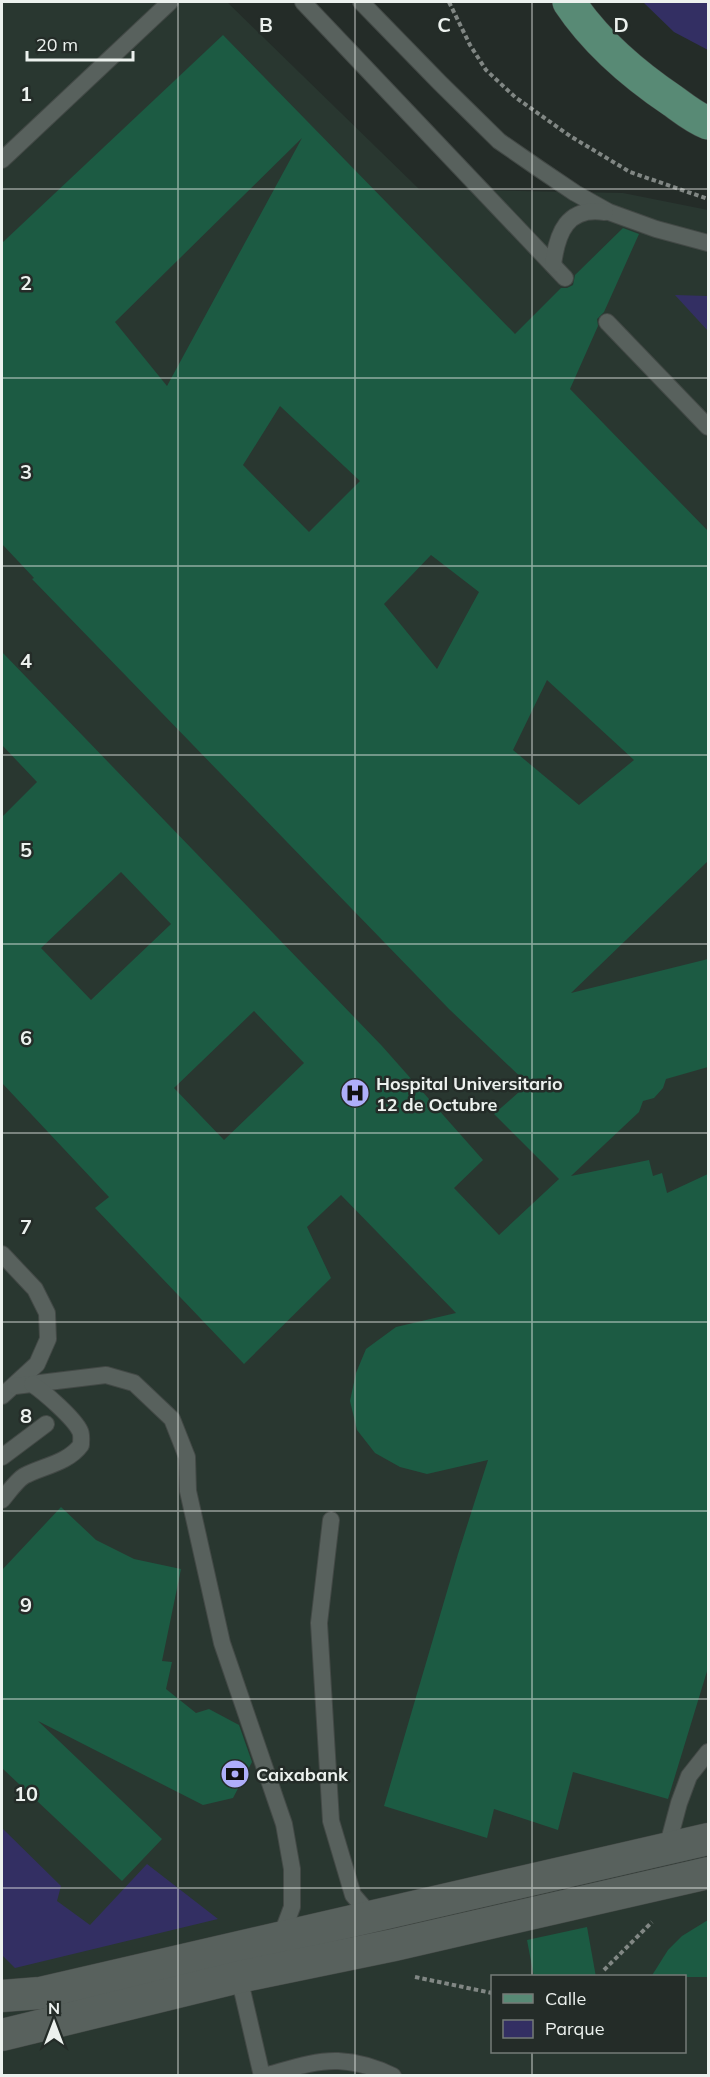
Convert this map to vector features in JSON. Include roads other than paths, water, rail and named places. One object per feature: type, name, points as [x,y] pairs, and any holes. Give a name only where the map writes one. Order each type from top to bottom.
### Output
[{"type":"main road","points":[[568,2],[607,47],[648,84],[708,123]]},
{"type":"street","points":[[2,1996],[40,1993],[708,1839]]},
{"type":"street","points":[[2,2035],[239,1977],[394,1945],[615,1893],[708,1874]]},
{"type":"lane","points":[[2,160],[170,2]]},
{"type":"lane","points":[[303,2],[565,278]]},
{"type":"lane","points":[[361,2],[499,141],[575,193],[609,212],[656,229],[708,243]]},
{"type":"lane","points":[[554,265],[558,239],[563,228],[573,217],[593,210],[609,212]]},
{"type":"lane","points":[[607,322],[708,427]]},
{"type":"lane","points":[[2,1254],[35,1289],[47,1312],[48,1339],[37,1364],[2,1396]]},
{"type":"lane","points":[[15,1386],[106,1375],[134,1383],[172,1419],[187,1456],[188,1491],[222,1643],[284,1824],[292,1869],[292,1907],[280,1939]]},
{"type":"lane","points":[[2,1500],[22,1477],[69,1457],[81,1445],[80,1431],[76,1425],[32,1384]]},
{"type":"lane","points":[[2,1457],[45,1424]]},
{"type":"lane","points":[[331,1520],[319,1623],[331,1821],[353,1895],[372,1917]]},
{"type":"lane","points":[[667,1848],[689,1776],[708,1752]]},
{"type":"lane","points":[[239,1977],[263,2076],[306,2065],[338,2061],[381,2070],[393,2076]]},
{"type":"place","name":"Hospital Universitario 12 de Octubre","points":[[355,1093]]},
{"type":"place","name":"Caixabank","points":[[235,1774]]}]
